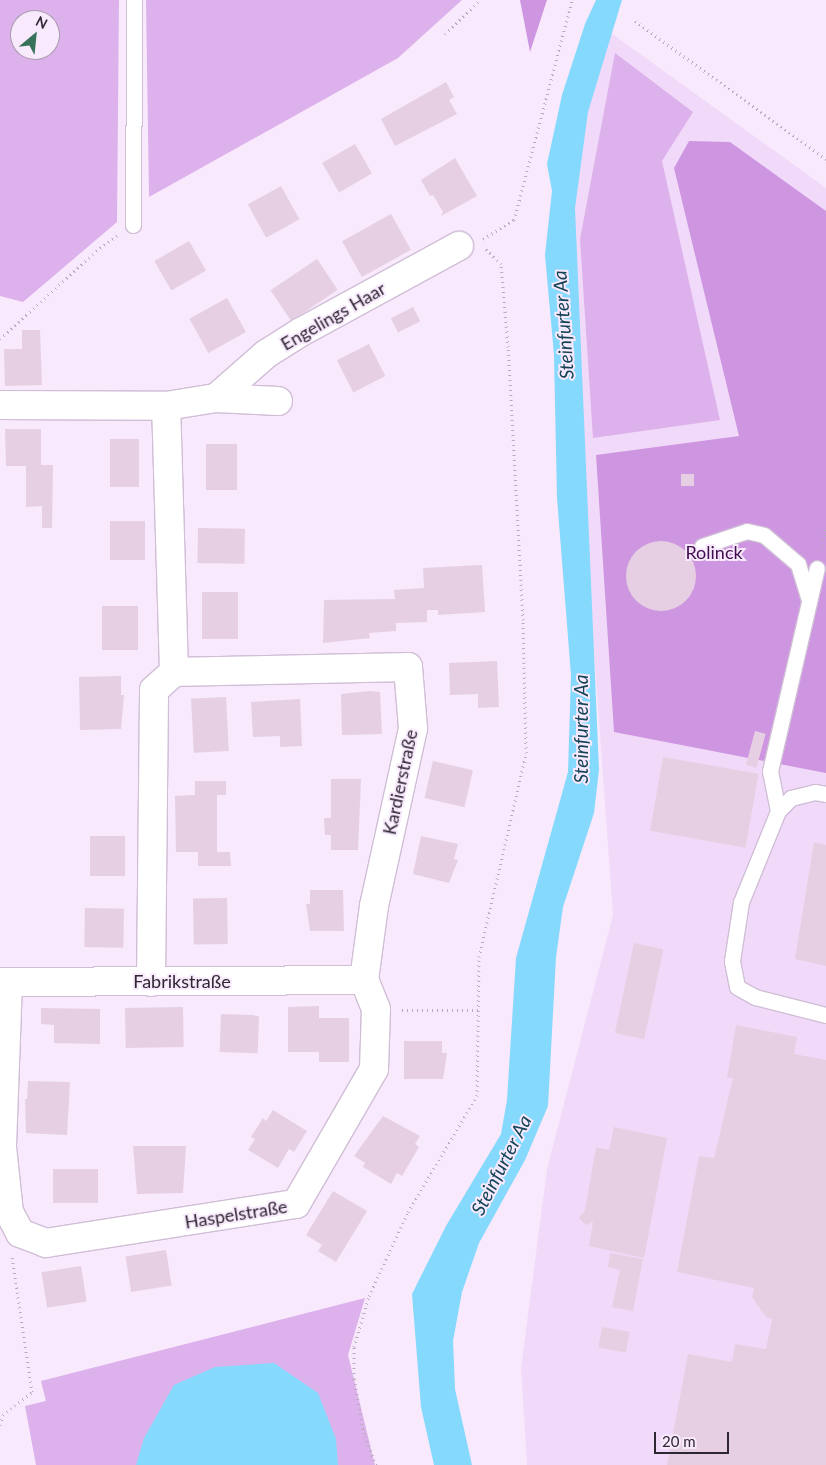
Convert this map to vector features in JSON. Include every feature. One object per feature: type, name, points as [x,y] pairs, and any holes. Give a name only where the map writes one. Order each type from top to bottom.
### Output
[{"type":"street","name":"Engelings Haar","points":[[216,398],[266,354],[301,332],[459,246]]},
{"type":"street","points":[[0,405],[166,406],[216,398],[278,401]]},
{"type":"street","points":[[151,982],[154,690],[174,672],[166,406]]},
{"type":"street","name":"Kardierstraße","points":[[174,672],[408,667],[413,728],[374,906],[364,980]]},
{"type":"street","name":"Fabrikstraße","points":[[4,982],[364,980]]},
{"type":"street","name":"Haspelstraße","points":[[20,1233],[46,1243],[296,1204],[374,1069],[376,1009],[364,980]]},
{"type":"street","points":[[4,982],[1,1147],[9,1212],[20,1233]]},
{"type":"lane","points":[[132,225],[134,0]]},
{"type":"lane","points":[[702,546],[747,531],[764,535],[798,564],[809,601]]},
{"type":"lane","points":[[778,811],[770,771],[817,568]]},
{"type":"lane","points":[[826,794],[816,792],[791,798],[778,811],[741,902],[732,962],[737,987],[755,996],[826,1015]]},
{"type":"path","points":[[445,34],[480,0]]},
{"type":"path","points":[[376,1465],[362,1425],[354,1378],[354,1347],[369,1296],[408,1212],[477,1096],[479,957],[526,753],[526,712],[501,264],[478,242],[514,220],[572,0]]},
{"type":"path","points":[[635,21],[826,159]]},
{"type":"path","points":[[0,340],[96,251],[132,225]]},
{"type":"path","points":[[376,1009],[478,1010]]},
{"type":"path","points":[[0,1425],[3,1415],[32,1392],[12,1257],[20,1233]]},
{"type":"shaded area","points":[[0,0],[119,0],[117,222],[23,302],[0,296]]},
{"type":"shaded area","points":[[146,0],[462,0],[398,58],[149,197]]},
{"type":"shaded area","points":[[604,28],[826,188],[826,1465],[527,1465],[521,1368],[547,1169],[613,915],[564,236]]},
{"type":"shaded area","points":[[615,53],[693,112],[662,161],[720,420],[593,438],[580,239]]},
{"type":"shaded area","points":[[365,1298],[348,1355],[375,1465],[36,1465],[25,1406],[46,1401],[41,1381]]},
{"type":"green space","points":[[520,0],[547,0],[530,52]]},
{"type":"green space","name":"Rolinck","points":[[689,141],[730,142],[826,211],[826,773],[614,732],[596,455],[739,436],[674,168]]},
{"type":"water","name":"Steinfurter Aa","points":[[596,0],[622,0],[588,112],[575,208],[599,770],[594,813],[563,907],[556,957],[548,1106],[525,1160],[479,1243],[462,1292],[453,1341],[455,1389],[472,1465],[434,1465],[421,1407],[412,1294],[446,1226],[501,1134],[507,1100],[516,958],[568,772],[571,675],[557,498],[554,355],[545,255],[552,191],[547,164],[562,95],[585,24]]},
{"type":"water","points":[[274,1363],[318,1393],[336,1439],[338,1465],[136,1465],[144,1438],[174,1385],[215,1367]]},
{"type":"building","points":[[446,82],[454,97],[449,100],[457,114],[395,146],[381,119]]},
{"type":"building","points":[[355,144],[372,173],[339,192],[322,163]]},
{"type":"building","points":[[455,158],[477,196],[441,216],[443,212],[433,195],[430,196],[421,180]]},
{"type":"building","points":[[281,186],[299,219],[266,238],[248,204]]},
{"type":"building","points":[[391,214],[411,250],[362,277],[342,241]]},
{"type":"building","points":[[189,241],[206,270],[171,290],[154,261]]},
{"type":"building","points":[[317,259],[338,290],[291,321],[271,290]]},
{"type":"building","points":[[227,298],[246,332],[208,353],[189,319]]},
{"type":"building","points":[[413,307],[420,321],[398,333],[391,318]]},
{"type":"building","points":[[22,330],[40,330],[42,385],[5,386],[4,349],[22,349]]},
{"type":"building","points":[[369,344],[385,376],[353,392],[337,360]]},
{"type":"building","points":[[5,429],[41,429],[41,465],[53,465],[52,528],[42,528],[42,506],[26,507],[26,466],[6,466]]},
{"type":"building","points":[[110,439],[139,439],[139,487],[110,487]]},
{"type":"building","points":[[206,444],[237,444],[237,490],[206,490]]},
{"type":"building","points":[[681,474],[694,474],[694,486],[681,486]]},
{"type":"building","points":[[110,521],[145,521],[145,560],[110,560]]},
{"type":"building","points":[[198,528],[245,529],[244,564],[197,563]]},
{"type":"building","points":[[661,541],[674,544],[686,551],[693,563],[696,576],[693,589],[686,601],[674,608],[661,611],[648,608],[636,601],[629,589],[626,576],[629,563],[636,551],[648,544]]},
{"type":"building","points":[[482,565],[485,612],[438,615],[438,610],[427,610],[427,622],[396,623],[396,631],[369,633],[370,638],[323,643],[324,600],[395,599],[394,590],[424,588],[423,568]]},
{"type":"building","points":[[202,592],[238,592],[238,639],[202,639]]},
{"type":"building","points":[[102,606],[138,606],[138,650],[102,650]]},
{"type":"building","points":[[497,661],[499,707],[478,708],[478,694],[450,695],[449,663]]},
{"type":"building","points":[[121,676],[121,695],[124,695],[121,729],[80,730],[79,677]]},
{"type":"building","points":[[370,691],[380,692],[382,734],[342,735],[341,694]]},
{"type":"building","points":[[226,697],[229,751],[194,753],[191,699]]},
{"type":"building","points":[[300,699],[302,746],[280,747],[280,736],[253,737],[251,702]]},
{"type":"building","points":[[755,731],[766,734],[757,768],[746,765]]},
{"type":"building","points":[[663,757],[759,774],[746,848],[650,831]]},
{"type":"building","points":[[433,761],[473,770],[464,807],[424,798]]},
{"type":"building","points":[[331,779],[361,779],[358,850],[331,850],[331,835],[325,835],[324,818],[331,818]]},
{"type":"building","points":[[195,781],[226,781],[226,795],[217,795],[217,852],[230,852],[231,866],[198,866],[198,852],[176,852],[175,796],[195,795]]},
{"type":"building","points":[[90,836],[125,836],[125,876],[90,876]]},
{"type":"building","points":[[421,836],[458,844],[454,859],[458,860],[449,883],[413,874]]},
{"type":"building","points":[[814,842],[826,845],[826,966],[795,959]]},
{"type":"building","points":[[310,890],[343,890],[344,931],[310,931],[306,904],[310,904]]},
{"type":"building","points":[[227,898],[228,944],[194,945],[193,899]]},
{"type":"building","points":[[85,908],[124,909],[123,948],[84,947]]},
{"type":"building","points":[[634,943],[663,949],[644,1039],[615,1033]]},
{"type":"building","points":[[319,1006],[319,1018],[349,1018],[349,1062],[319,1062],[319,1052],[288,1052],[288,1007]]},
{"type":"building","points":[[183,1007],[184,1047],[126,1048],[125,1008]]},
{"type":"building","points":[[41,1008],[100,1009],[100,1044],[54,1043],[54,1025],[41,1024]]},
{"type":"building","points":[[221,1014],[259,1015],[258,1053],[220,1052]]},
{"type":"building","points":[[736,1025],[797,1037],[794,1054],[826,1060],[826,1465],[667,1465],[688,1354],[732,1362],[735,1344],[766,1349],[772,1319],[766,1317],[752,1297],[754,1288],[677,1272],[699,1156],[714,1158],[733,1078],[727,1078]]},
{"type":"building","points":[[404,1041],[442,1041],[442,1053],[447,1053],[443,1079],[404,1079]]},
{"type":"building","points":[[28,1081],[70,1082],[67,1135],[26,1133],[25,1099],[27,1099]]},
{"type":"building","points":[[273,1110],[307,1131],[294,1152],[289,1149],[278,1168],[248,1150],[255,1139],[251,1137],[263,1118],[266,1121]]},
{"type":"building","points":[[383,1116],[420,1136],[415,1144],[419,1147],[402,1176],[397,1173],[391,1184],[363,1167],[365,1163],[354,1156]]},
{"type":"building","points":[[614,1127],[667,1138],[644,1258],[589,1246],[593,1222],[586,1225],[579,1218],[585,1210],[596,1147],[609,1150]]},
{"type":"building","points":[[133,1146],[186,1146],[183,1193],[137,1194]]},
{"type":"building","points":[[53,1169],[98,1169],[98,1203],[53,1203]]},
{"type":"building","points":[[333,1191],[367,1211],[336,1262],[318,1251],[322,1245],[306,1235]]},
{"type":"building","points":[[166,1250],[172,1286],[131,1292],[126,1256]]},
{"type":"building","points":[[610,1253],[643,1259],[633,1311],[612,1307],[620,1270],[608,1267]]},
{"type":"building","points":[[81,1266],[87,1302],[47,1308],[41,1272]]},
{"type":"building","points":[[602,1327],[630,1332],[626,1353],[598,1348]]}]
